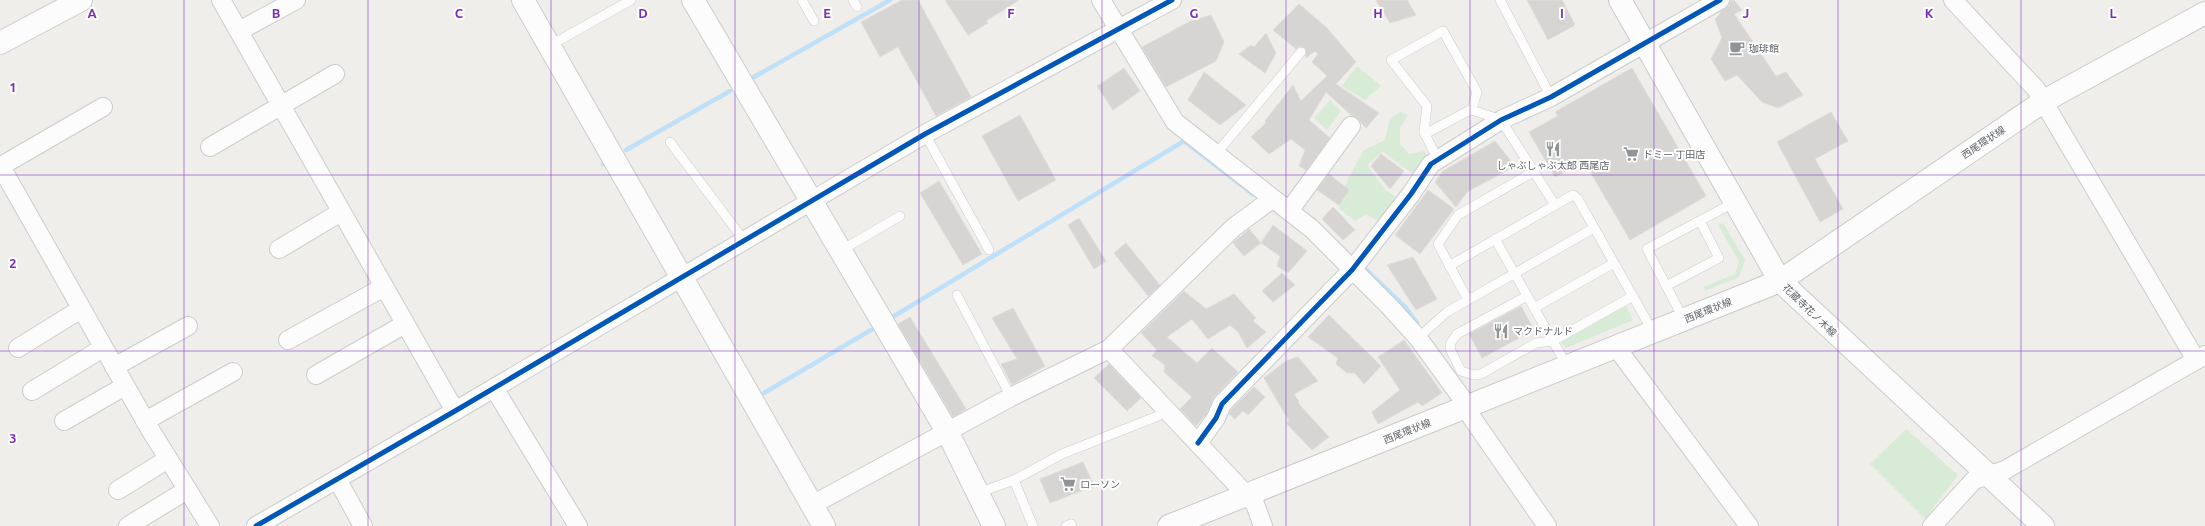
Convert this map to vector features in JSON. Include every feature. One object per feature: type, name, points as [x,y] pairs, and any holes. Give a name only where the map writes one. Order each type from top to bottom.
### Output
[{"type":"main road","points":[[0,43],[80,0]]},
{"type":"main road","points":[[523,0],[824,526]]},
{"type":"main road","points":[[693,0],[948,433],[976,493],[994,526]]},
{"type":"main road","name":"花蔵寺花ノ木線","points":[[1620,0],[1780,281],[2043,526]]},
{"type":"main road","name":"西尾環状線","points":[[1168,526],[1780,281],[2044,101],[2205,13]]},
{"type":"street","points":[[221,0],[455,411]]},
{"type":"street","points":[[239,32],[296,0]]},
{"type":"street","points":[[1101,0],[1118,31],[1175,122],[1272,199],[1357,263],[1390,307],[1418,338],[1461,397],[1540,524]]},
{"type":"street","points":[[1198,443],[1216,418],[1222,404],[1357,263],[1411,194],[1431,164],[1501,120],[1551,97],[1720,0]]},
{"type":"street","points":[[1932,526],[1974,480],[2005,470],[2201,357],[2036,88],[1953,0]]},
{"type":"street","points":[[256,526],[455,411],[810,200],[925,134],[1118,31],[1167,1]]},
{"type":"street","points":[[210,146],[335,74]]},
{"type":"street","points":[[103,107],[0,165],[145,421],[210,526]]},
{"type":"street","points":[[1289,211],[1351,126]]},
{"type":"street","points":[[812,505],[948,433],[1011,397],[1109,349],[1234,227],[1272,199]]},
{"type":"street","points":[[279,249],[341,212]]},
{"type":"street","points":[[288,340],[384,287]]},
{"type":"street","points":[[18,348],[81,309]]},
{"type":"street","points":[[316,375],[405,324]]},
{"type":"street","points":[[114,367],[188,326]]},
{"type":"street","points":[[1616,347],[1749,526]]},
{"type":"street","points":[[32,391],[103,348]]},
{"type":"street","points":[[1109,349],[1256,504],[1263,526]]},
{"type":"street","points":[[145,421],[234,372]]},
{"type":"street","points":[[64,421],[125,386]]},
{"type":"street","points":[[494,388],[578,526]]},
{"type":"street","points":[[118,490],[168,459]]},
{"type":"street","points":[[337,479],[363,526]]},
{"type":"street","points":[[128,526],[187,490]]},
{"type":"lane","points":[[549,46],[631,0]]},
{"type":"lane","points":[[802,0],[814,21]]},
{"type":"lane","points":[[1500,0],[1551,97]]},
{"type":"lane","points":[[1425,134],[1472,109],[1478,92],[1443,31],[1391,60],[1427,106],[1425,134],[1438,160]]},
{"type":"lane","points":[[1216,154],[1301,52]]},
{"type":"lane","points":[[1472,109],[1501,120],[1535,171],[1555,205]]},
{"type":"lane","points":[[925,134],[989,250]]},
{"type":"lane","points":[[670,142],[743,240]]},
{"type":"lane","points":[[1468,300],[1438,244],[1458,215],[1535,171]]},
{"type":"lane","points":[[1449,266],[1573,195],[1578,199],[1653,332]]},
{"type":"lane","points":[[1684,320],[1647,249],[1735,202]]},
{"type":"lane","points":[[840,251],[900,216]]},
{"type":"lane","points":[[1666,286],[1719,258],[1700,221]]},
{"type":"lane","points":[[1418,338],[1447,312],[1594,228]]},
{"type":"lane","points":[[1495,239],[1567,366]]},
{"type":"lane","points":[[1534,308],[1614,262]]},
{"type":"lane","points":[[956,295],[1011,397]]},
{"type":"lane","points":[[1527,296],[1457,334],[1450,344],[1451,351],[1461,371],[1474,375],[1481,374],[1536,343],[1553,341],[1633,296]]},
{"type":"lane","points":[[976,493],[1014,480],[1062,454],[1158,416]]},
{"type":"lane","points":[[1014,480],[1033,526]]},
{"type":"lane","points":[[1066,526],[1071,524],[1072,526]]},
{"type":"green space","points":[[1357,66],[1381,86],[1365,100],[1342,86]]},
{"type":"green space","points":[[1330,100],[1341,111],[1327,130],[1314,118]]},
{"type":"green space","points":[[1401,112],[1408,115],[1400,127],[1400,144],[1409,154],[1425,151],[1430,162],[1416,176],[1383,152],[1367,165],[1385,190],[1398,198],[1380,222],[1366,214],[1355,221],[1339,208],[1347,181],[1364,150],[1385,140],[1390,118]]},
{"type":"green space","points":[[1723,223],[1745,260],[1739,277],[1705,291],[1703,287],[1735,274],[1739,261],[1718,225]]},
{"type":"green space","points":[[1626,306],[1633,320],[1566,348],[1561,342]]},
{"type":"green space","points":[[1906,429],[1958,475],[1925,519],[1870,464]]},
{"type":"building","points":[[902,0],[918,0],[971,97],[936,116],[898,47],[880,57],[861,22]]},
{"type":"building","points":[[945,0],[1019,0],[986,21],[988,23],[968,35]]},
{"type":"building","points":[[1376,0],[1407,0],[1416,15],[1390,23]]},
{"type":"building","points":[[1527,0],[1562,0],[1575,25],[1548,40]]},
{"type":"building","points":[[1734,0],[1742,10],[1734,14],[1776,76],[1786,72],[1803,95],[1778,108],[1762,102],[1737,75],[1725,81],[1711,59],[1722,38],[1715,19],[1720,12],[1729,6],[1730,1]]},
{"type":"building","points":[[1299,4],[1327,28],[1356,62],[1336,84],[1379,113],[1366,128],[1357,118],[1352,116],[1326,92],[1309,120],[1330,138],[1306,170],[1299,166],[1305,150],[1291,139],[1269,154],[1251,137],[1266,123],[1265,121],[1293,85],[1301,101],[1327,76],[1312,62],[1318,54],[1315,51],[1306,58],[1305,48],[1299,46],[1296,49],[1273,30]]},
{"type":"building","points":[[1211,15],[1224,42],[1216,61],[1166,87],[1142,47],[1191,21]]},
{"type":"building","points":[[1266,33],[1276,53],[1265,73],[1239,54],[1251,45],[1254,47]]},
{"type":"building","points":[[1124,68],[1140,91],[1113,110],[1097,86]]},
{"type":"building","name":"ドミー 丁田店","points":[[1632,68],[1706,196],[1630,240],[1584,161],[1555,177],[1529,132],[1558,116],[1555,112]]},
{"type":"building","points":[[1204,72],[1246,105],[1220,125],[1188,100]]},
{"type":"building","points":[[1831,112],[1848,141],[1815,159],[1843,209],[1820,222],[1777,142]]},
{"type":"building","points":[[1020,115],[1056,180],[1018,201],[982,136]]},
{"type":"building","points":[[1495,141],[1515,166],[1467,192],[1456,207],[1435,182],[1443,171]]},
{"type":"building","points":[[1381,154],[1404,171],[1390,189],[1371,166]]},
{"type":"building","points":[[1329,174],[1349,190],[1339,205],[1317,190]]},
{"type":"building","points":[[939,181],[982,254],[963,265],[920,193]]},
{"type":"building","points":[[1428,190],[1454,209],[1420,254],[1395,235]]},
{"type":"building","points":[[1333,207],[1355,230],[1343,240],[1322,219]]},
{"type":"building","points":[[1079,218],[1106,261],[1094,269],[1068,225]]},
{"type":"building","points":[[1273,225],[1307,251],[1288,273],[1277,266],[1280,256],[1261,243]]},
{"type":"building","points":[[1249,229],[1261,243],[1244,256],[1233,243]]},
{"type":"building","points":[[1126,243],[1160,285],[1148,296],[1114,253]]},
{"type":"building","points":[[1413,257],[1437,299],[1416,310],[1387,265]]},
{"type":"building","points":[[1282,273],[1295,285],[1273,302],[1262,291]]},
{"type":"building","points":[[1184,291],[1206,309],[1234,294],[1256,318],[1253,321],[1266,332],[1247,348],[1238,332],[1230,325],[1208,339],[1192,319],[1167,337],[1197,363],[1212,348],[1238,372],[1214,397],[1207,413],[1196,426],[1180,409],[1192,397],[1164,372],[1165,365],[1152,356],[1157,350],[1141,333]]},
{"type":"building","name":"マクドナルド","points":[[1521,306],[1534,330],[1482,358],[1469,334]]},
{"type":"building","points":[[1013,308],[1045,366],[1012,385],[1001,364],[1017,359],[992,318]]},
{"type":"building","points":[[1329,315],[1381,366],[1364,384],[1355,373],[1347,373],[1336,364],[1338,358],[1308,337]]},
{"type":"building","points":[[910,317],[966,409],[953,417],[898,324]]},
{"type":"building","points":[[1404,340],[1442,393],[1422,406],[1418,402],[1378,424],[1372,412],[1400,390],[1378,357]]},
{"type":"building","points":[[1298,357],[1318,381],[1294,394],[1299,402],[1298,403],[1329,437],[1312,450],[1286,423],[1289,421],[1264,378],[1286,361]]},
{"type":"building","points":[[1109,364],[1141,398],[1127,411],[1094,378]]},
{"type":"building","points":[[1254,387],[1265,397],[1248,415],[1243,411],[1235,419],[1229,414],[1231,410]]},
{"type":"building","name":"ローソン","points":[[1083,462],[1094,486],[1050,503],[1040,479]]},
{"type":"waterway","points":[[754,77],[890,0]]},
{"type":"waterway","points":[[626,150],[730,91]]},
{"type":"waterway","points":[[889,319],[1184,141],[1254,195]]},
{"type":"waterway","points":[[1361,265],[1406,308],[1417,323]]},
{"type":"waterway","points":[[764,393],[871,330]]},
{"type":"cycle path","points":[[256,526],[455,411],[925,134],[1172,0]]},
{"type":"cycle path","points":[[1198,443],[1216,418],[1222,404],[1352,270],[1411,194],[1431,164],[1501,120],[1551,97],[1720,0]]},
{"type":"place","name":"珈琲館","points":[[1737,48]]},
{"type":"place","name":"しゃぶしゃぶ太郎 西尾店","points":[[1553,149]]},
{"type":"place","name":"ドミー 丁田店","points":[[1631,154]]},
{"type":"place","name":"マクドナルド","points":[[1501,331]]},
{"type":"place","name":"ローソン","points":[[1068,484]]}]
